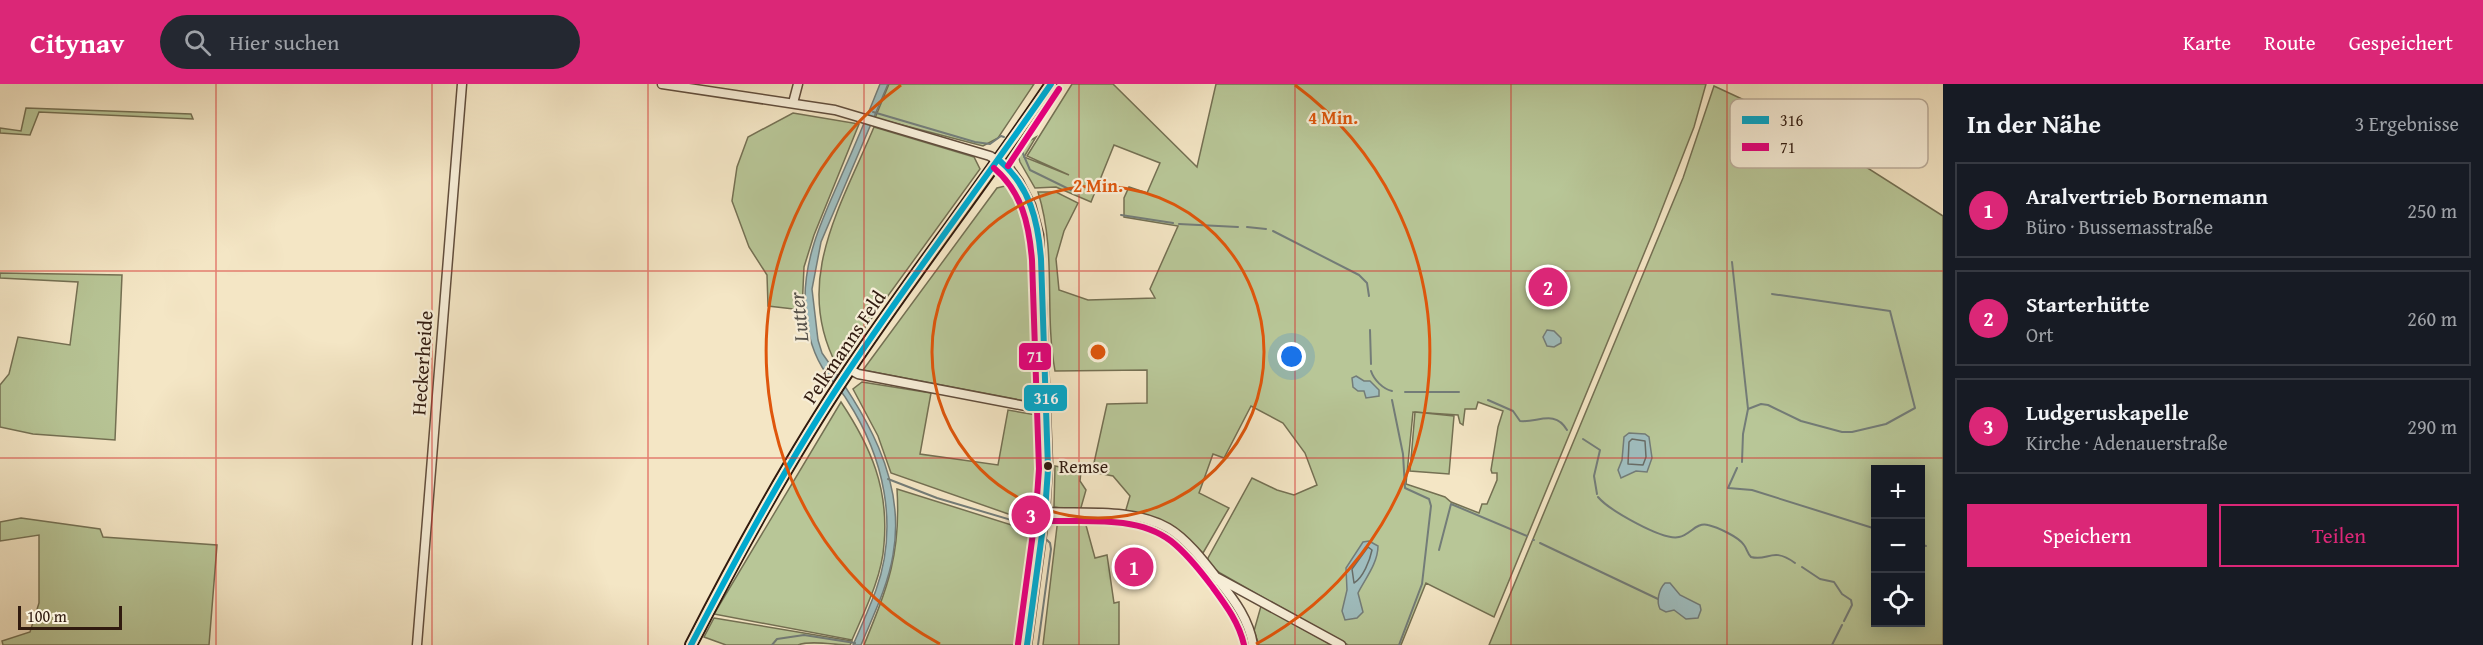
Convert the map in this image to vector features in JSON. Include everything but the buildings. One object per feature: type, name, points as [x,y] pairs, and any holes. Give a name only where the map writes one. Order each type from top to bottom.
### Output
[{"type":"main road","name":"Pelkmanns Feld","points":[[691,645],[744,541],[831,397],[1000,161],[1051,84]]},
{"type":"street","name":"Heckerheide","points":[[417,645],[462,84]]},
{"type":"street","points":[[662,84],[859,116],[975,150],[1000,161],[1009,168],[1026,194],[1036,218],[1039,235],[1048,465],[1045,512],[1027,645]]},
{"type":"street","points":[[793,104],[798,84]]},
{"type":"street","points":[[847,373],[1046,410]]},
{"type":"street","points":[[1045,512],[1125,516],[1155,522],[1169,529],[1215,576],[1234,600],[1249,624],[1254,645]]},
{"type":"street","points":[[1215,576],[1341,645]]},
{"type":"green space","points":[[889,84],[1034,84],[998,138],[983,146],[875,118]]},
{"type":"green space","points":[[1072,84],[1113,84],[1197,167],[1216,84],[1706,84],[1694,127],[1655,227],[1494,617],[1426,583],[1401,645],[1348,645],[1220,573],[1208,563],[1208,558],[1252,478],[1294,495],[1317,485],[1305,453],[1283,423],[1251,406],[1224,458],[1213,454],[1199,493],[1229,508],[1203,553],[1184,536],[1125,513],[1130,496],[1113,476],[1092,472],[1107,404],[1147,403],[1147,370],[1055,371],[1050,326],[1047,237],[1038,192],[1056,192],[1078,203],[1064,231],[1056,259],[1059,290],[1088,300],[1155,298],[1150,289],[1178,226],[1124,217],[1124,198],[1129,187],[1147,193],[1160,163],[1114,145],[1091,202],[1056,187],[1035,188],[1018,155],[1029,141],[1036,137],[1024,157],[1069,175],[1027,156]],"holes":[[[1478,402],[1503,411],[1491,470],[1492,473],[1497,473],[1497,480],[1487,504],[1482,504],[1479,513],[1451,502],[1445,497],[1406,484],[1413,412],[1458,415],[1463,425],[1465,409],[1476,409]]]},
{"type":"green space","points":[[1714,86],[1742,99],[1730,99],[1730,168],[1867,168],[1943,216],[1943,645],[1489,645],[1683,178]]},
{"type":"green space","points":[[26,108],[191,114],[193,119],[39,112],[30,135],[0,133],[0,128],[21,131]]},
{"type":"green space","points":[[793,113],[859,124],[814,235],[804,267],[802,310],[768,306],[767,275],[749,247],[732,201],[737,167],[748,137]]},
{"type":"green space","points":[[874,127],[974,157],[980,169],[837,366],[824,335],[819,304],[820,274],[836,215]]},
{"type":"green space","points":[[1005,186],[1021,205],[1032,235],[1041,404],[863,370],[997,188]]},
{"type":"green space","points":[[0,273],[122,275],[115,440],[33,434],[0,427],[0,385],[9,374],[18,337],[70,345],[78,282],[0,278]]},
{"type":"green space","points":[[862,382],[931,393],[920,454],[998,465],[1008,410],[1042,416],[1037,524],[891,473],[878,436],[853,389]]},
{"type":"green space","points":[[841,402],[861,435],[876,469],[884,505],[885,524],[880,569],[852,640],[714,614]]},
{"type":"green space","points":[[1415,412],[1454,416],[1449,474],[1410,471]]},
{"type":"green space","points":[[1055,466],[1081,471],[1080,481],[1086,490],[1080,511],[1054,507]]},
{"type":"green space","points":[[897,489],[1018,527],[1036,536],[1022,645],[864,645],[886,587],[895,551]]},
{"type":"green space","points":[[21,518],[100,529],[103,537],[217,545],[209,645],[3,645],[2,641],[30,632],[39,603],[39,535],[0,541],[0,522]]},
{"type":"green space","points":[[1058,518],[1084,518],[1095,558],[1107,555],[1114,603],[1119,602],[1119,645],[1043,645]]},
{"type":"green space","points":[[1261,606],[1332,645],[1259,645],[1254,631]]},
{"type":"green space","points":[[714,618],[852,641],[850,645],[816,643],[726,645],[704,637]]},
{"type":"water","points":[[880,84],[888,84],[821,242],[812,289],[818,340],[822,353],[867,423],[888,473],[894,499],[896,527],[888,578],[861,645],[853,645],[876,590],[883,566],[887,516],[884,492],[878,468],[860,422],[818,360],[809,336],[805,302],[808,267],[817,235]]},
{"type":"water","points":[[1547,330],[1554,331],[1561,338],[1561,343],[1554,347],[1547,346],[1543,337]]},
{"type":"water","points":[[1356,376],[1364,381],[1370,381],[1379,390],[1379,396],[1366,398],[1364,391],[1358,391],[1353,387],[1352,378]]},
{"type":"water","points":[[1629,433],[1645,434],[1649,437],[1652,458],[1647,472],[1636,471],[1621,478],[1618,470],[1622,460],[1624,437]]},
{"type":"water","points":[[1369,541],[1378,546],[1374,565],[1358,593],[1363,612],[1357,618],[1345,620],[1342,611],[1347,590],[1346,568],[1363,542]]},
{"type":"water","points":[[1665,583],[1670,583],[1680,595],[1700,605],[1698,618],[1686,619],[1674,610],[1666,612],[1660,609],[1658,599],[1660,592]]},
{"type":"waterway","points":[[873,112],[975,142],[990,144],[1001,136],[1004,137]]},
{"type":"waterway","points":[[1021,149],[1030,170],[1079,194]]},
{"type":"waterway","points":[[1121,215],[1173,223]]},
{"type":"waterway","points":[[1179,224],[1238,227]]},
{"type":"waterway","points":[[1247,227],[1266,229]]},
{"type":"waterway","points":[[1273,231],[1359,275],[1367,283],[1369,296]]},
{"type":"waterway","points":[[1732,262],[1748,409],[1743,434],[1742,462]]},
{"type":"waterway","points":[[1748,409],[1761,404],[1768,405],[1801,421],[1842,432],[1852,432],[1886,424],[1915,408],[1890,311],[1772,294]]},
{"type":"waterway","points":[[1370,330],[1371,364]]},
{"type":"waterway","points":[[1371,371],[1379,384],[1392,391]]},
{"type":"waterway","points":[[1405,392],[1459,392]]},
{"type":"waterway","points":[[1392,400],[1403,454],[1405,488],[1429,499],[1431,506],[1422,584],[1399,645]]},
{"type":"waterway","points":[[1488,400],[1513,411],[1520,421],[1551,418],[1557,420],[1567,430]]},
{"type":"waterway","points":[[1583,439],[1600,450],[1594,476],[1597,494]]},
{"type":"waterway","points":[[1737,468],[1728,488],[1752,490],[1871,527]]},
{"type":"waterway","points":[[888,479],[937,498],[1028,525],[1040,533]]},
{"type":"waterway","points":[[1598,497],[1624,516],[1649,530],[1671,537],[1679,537],[1700,525],[1708,525],[1738,539],[1751,557],[1762,558],[1775,555],[1795,563]]},
{"type":"waterway","points":[[1439,550],[1451,504],[1527,536]]},
{"type":"waterway","points":[[1038,645],[1051,549],[1050,543],[1044,537]]},
{"type":"waterway","points":[[1540,543],[1658,599]]},
{"type":"waterway","points":[[1802,567],[1820,579],[1834,582],[1842,594],[1851,600],[1852,605],[1844,621]]},
{"type":"waterway","points":[[1832,645],[1842,625]]},
{"type":"waterway","points":[[772,645],[777,639],[804,635],[855,643]]},
{"type":"transit line","name":"316","points":[[691,645],[766,505],[827,403],[1051,84]]},
{"type":"transit line","name":"71","points":[[1008,166],[1059,89]]},
{"type":"transit line","name":"316","points":[[1000,161],[1019,182],[1031,205],[1038,231],[1041,259],[1048,469],[1045,512],[1027,645]]},
{"type":"transit line","name":"71","points":[[994,168],[1004,177],[1018,198],[1029,234],[1032,260],[1039,469],[1036,511],[1018,644]]},
{"type":"transit line","name":"71","points":[[1045,521],[1127,524],[1143,527],[1171,541],[1192,562],[1221,599],[1235,621],[1244,645]]},
{"type":"place","name":"Starterhütte","points":[[1548,287]]},
{"type":"place","name":"Remse","points":[[1048,466]]},
{"type":"place","name":"Ludgeruskapelle","points":[[1031,515]]},
{"type":"place","name":"Aralvertrieb Bornemann","points":[[1134,567]]},
{"type":"water label","name":"Lutter","points":[[799,317]]}]
